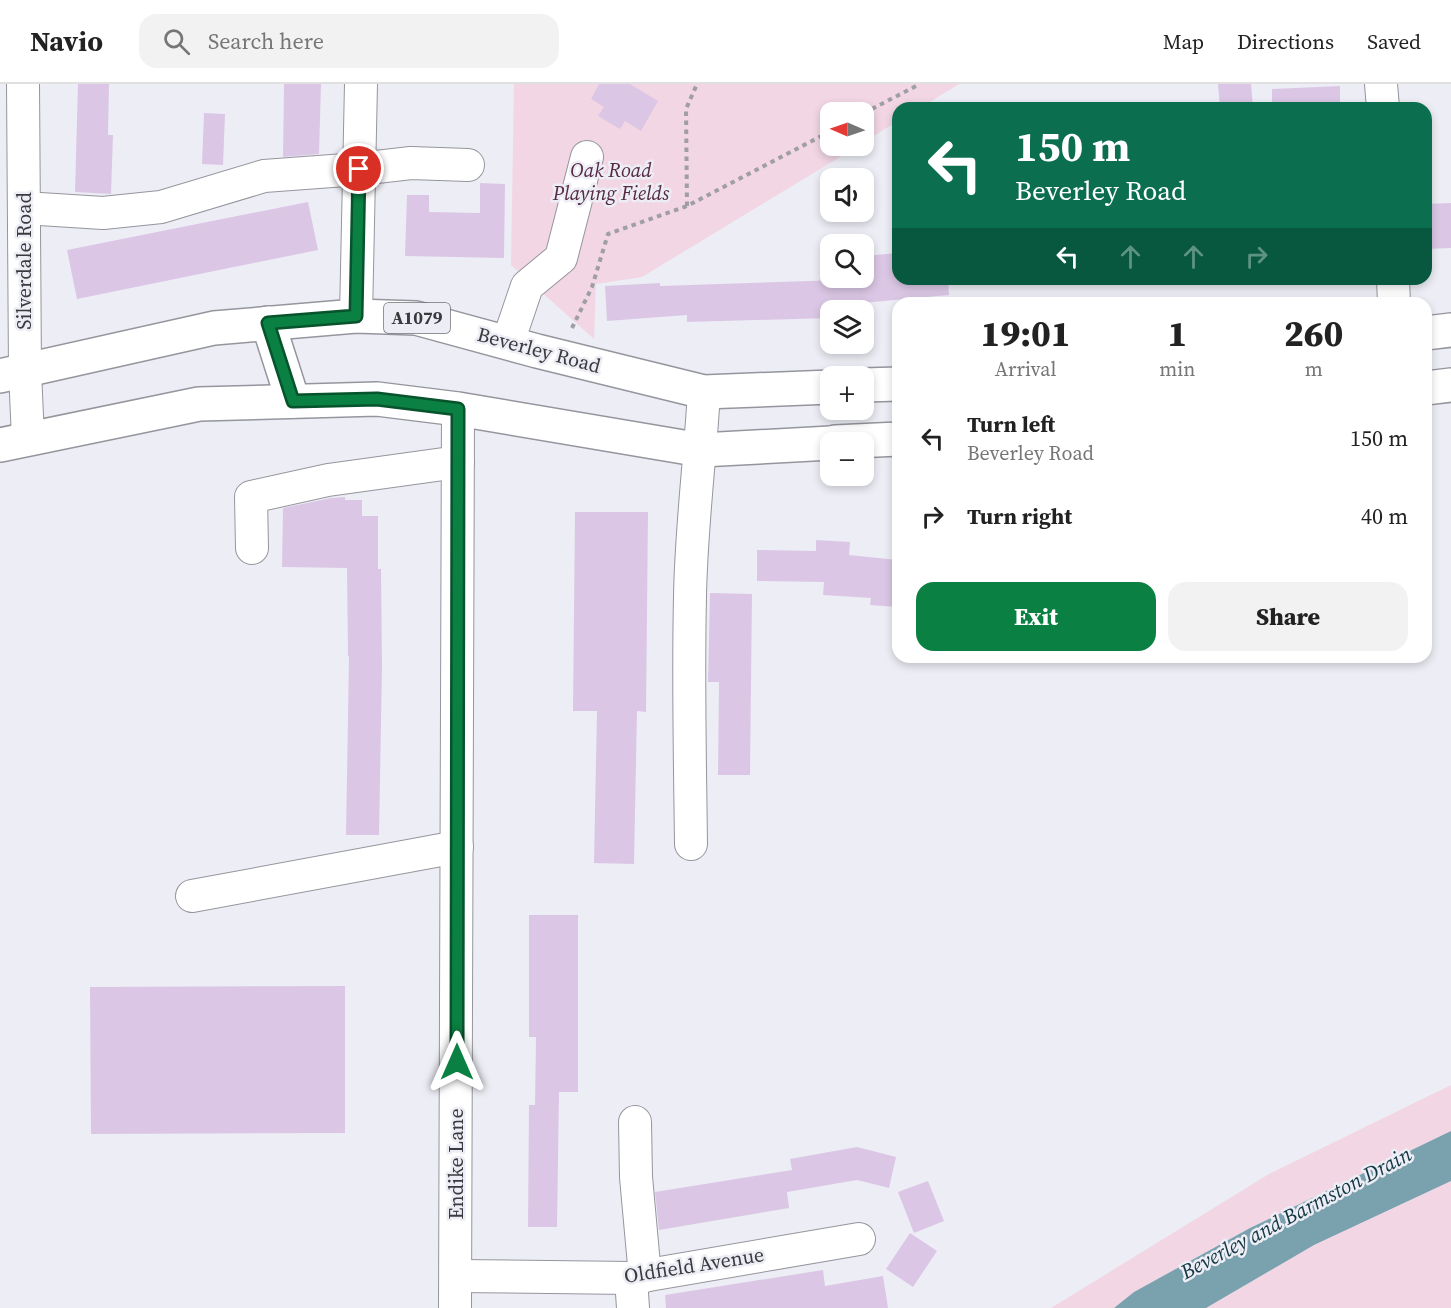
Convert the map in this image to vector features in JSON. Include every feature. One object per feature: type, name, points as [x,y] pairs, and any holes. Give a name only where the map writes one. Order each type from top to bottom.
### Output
[{"type":"main road","name":"Beverley Road","points":[[13,374],[214,328],[356,316],[416,318],[704,392],[820,387]]},
{"type":"main road","points":[[268,323],[293,401]]},
{"type":"main road","points":[[1432,332],[1451,330]]},
{"type":"main road","points":[[874,385],[892,384]]},
{"type":"main road","points":[[1432,387],[1451,385]]},
{"type":"main road","points":[[14,442],[199,404],[377,399],[458,409],[701,450],[820,444]]},
{"type":"main road","points":[[874,440],[892,439]]},
{"type":"street","name":"Silverdale Road","points":[[14,442],[13,374],[24,208],[23,84]]},
{"type":"street","points":[[356,316],[361,84]]},
{"type":"street","points":[[1381,84],[1382,102]]},
{"type":"street","points":[[522,347],[526,286],[561,258],[587,157]]},
{"type":"street","points":[[24,208],[103,213],[161,207],[264,176],[411,163],[468,165]]},
{"type":"street","points":[[691,844],[690,597],[704,392]]},
{"type":"street","name":"Endike Lane","points":[[456,1308],[458,409]]},
{"type":"street","points":[[252,548],[250,497],[328,480],[458,462]]},
{"type":"street","points":[[192,896],[457,847]]},
{"type":"street","points":[[635,1122],[636,1287]]},
{"type":"street","name":"Oldfield Avenue","points":[[456,1276],[636,1287],[859,1239]]},
{"type":"path","points":[[687,206],[686,109],[697,84]]},
{"type":"path","points":[[874,108],[920,84]]},
{"type":"path","points":[[522,347],[566,339],[592,287],[608,234],[687,206],[820,137]]},
{"type":"green space","name":"Oak Road Playing Fields","points":[[514,84],[959,84],[930,102],[892,102],[892,125],[874,136],[874,102],[820,102],[820,156],[842,156],[642,277],[596,284],[594,339],[511,265]]},
{"type":"green space","points":[[1451,1085],[1451,1131],[1250,1228],[1134,1292],[1114,1308],[1051,1308],[1269,1174]]},
{"type":"green space","points":[[1451,1181],[1451,1308],[1206,1308],[1314,1245]]},
{"type":"water","name":"Beverley and Barmston Drain","points":[[1451,1131],[1451,1181],[1314,1245],[1206,1308],[1114,1308],[1134,1292],[1250,1228]]},
{"type":"building","points":[[78,84],[109,84],[108,135],[113,135],[111,194],[75,192]]},
{"type":"building","points":[[284,84],[321,84],[319,154],[283,157]]},
{"type":"building","points":[[599,84],[630,84],[658,101],[641,131],[625,121],[620,129],[598,116],[604,107],[591,99]]},
{"type":"building","points":[[1218,84],[1251,84],[1252,102],[1220,102]]},
{"type":"building","points":[[1340,86],[1340,102],[1272,102],[1272,89]]},
{"type":"building","points":[[204,113],[225,114],[223,165],[202,164]]},
{"type":"building","points":[[480,183],[505,184],[504,258],[405,256],[407,195],[429,195],[429,212],[480,213]]},
{"type":"building","points":[[308,202],[318,250],[77,299],[67,250]]},
{"type":"building","points":[[1451,203],[1451,248],[1432,249],[1432,204]]},
{"type":"building","points":[[892,254],[892,285],[948,285],[949,295],[892,297],[892,300],[874,302],[874,300],[820,300],[820,318],[687,322],[687,315],[607,321],[605,286],[660,283],[660,286],[820,281],[820,288],[874,288],[874,255]]},
{"type":"building","points":[[345,497],[345,500],[362,500],[362,516],[378,516],[382,667],[379,835],[346,835],[349,656],[347,568],[282,567],[283,508]]},
{"type":"building","points":[[575,512],[648,512],[646,712],[637,711],[634,864],[594,863],[597,711],[573,711]]},
{"type":"building","points":[[816,540],[850,542],[849,555],[892,559],[892,607],[870,605],[871,598],[823,595],[824,582],[757,581],[757,550],[816,551]]},
{"type":"building","points":[[710,593],[752,594],[750,775],[718,775],[719,682],[708,682]]},
{"type":"building","points":[[529,915],[578,915],[578,1092],[559,1092],[557,1227],[528,1227],[529,1105],[535,1105],[536,1037],[529,1037]]},
{"type":"building","points":[[345,986],[345,1133],[91,1134],[90,987]]},
{"type":"building","points":[[857,1147],[896,1157],[889,1188],[857,1180],[787,1192],[789,1208],[659,1230],[655,1192],[792,1170],[790,1159]]},
{"type":"building","points":[[928,1181],[944,1221],[914,1233],[898,1192]]},
{"type":"building","points":[[910,1233],[937,1251],[913,1287],[886,1269]]},
{"type":"building","points":[[823,1270],[825,1286],[883,1276],[888,1308],[666,1308],[665,1295]]},
{"type":"route","points":[[359,169],[356,316],[268,323],[293,401],[377,399],[458,409],[457,1062]]}]
